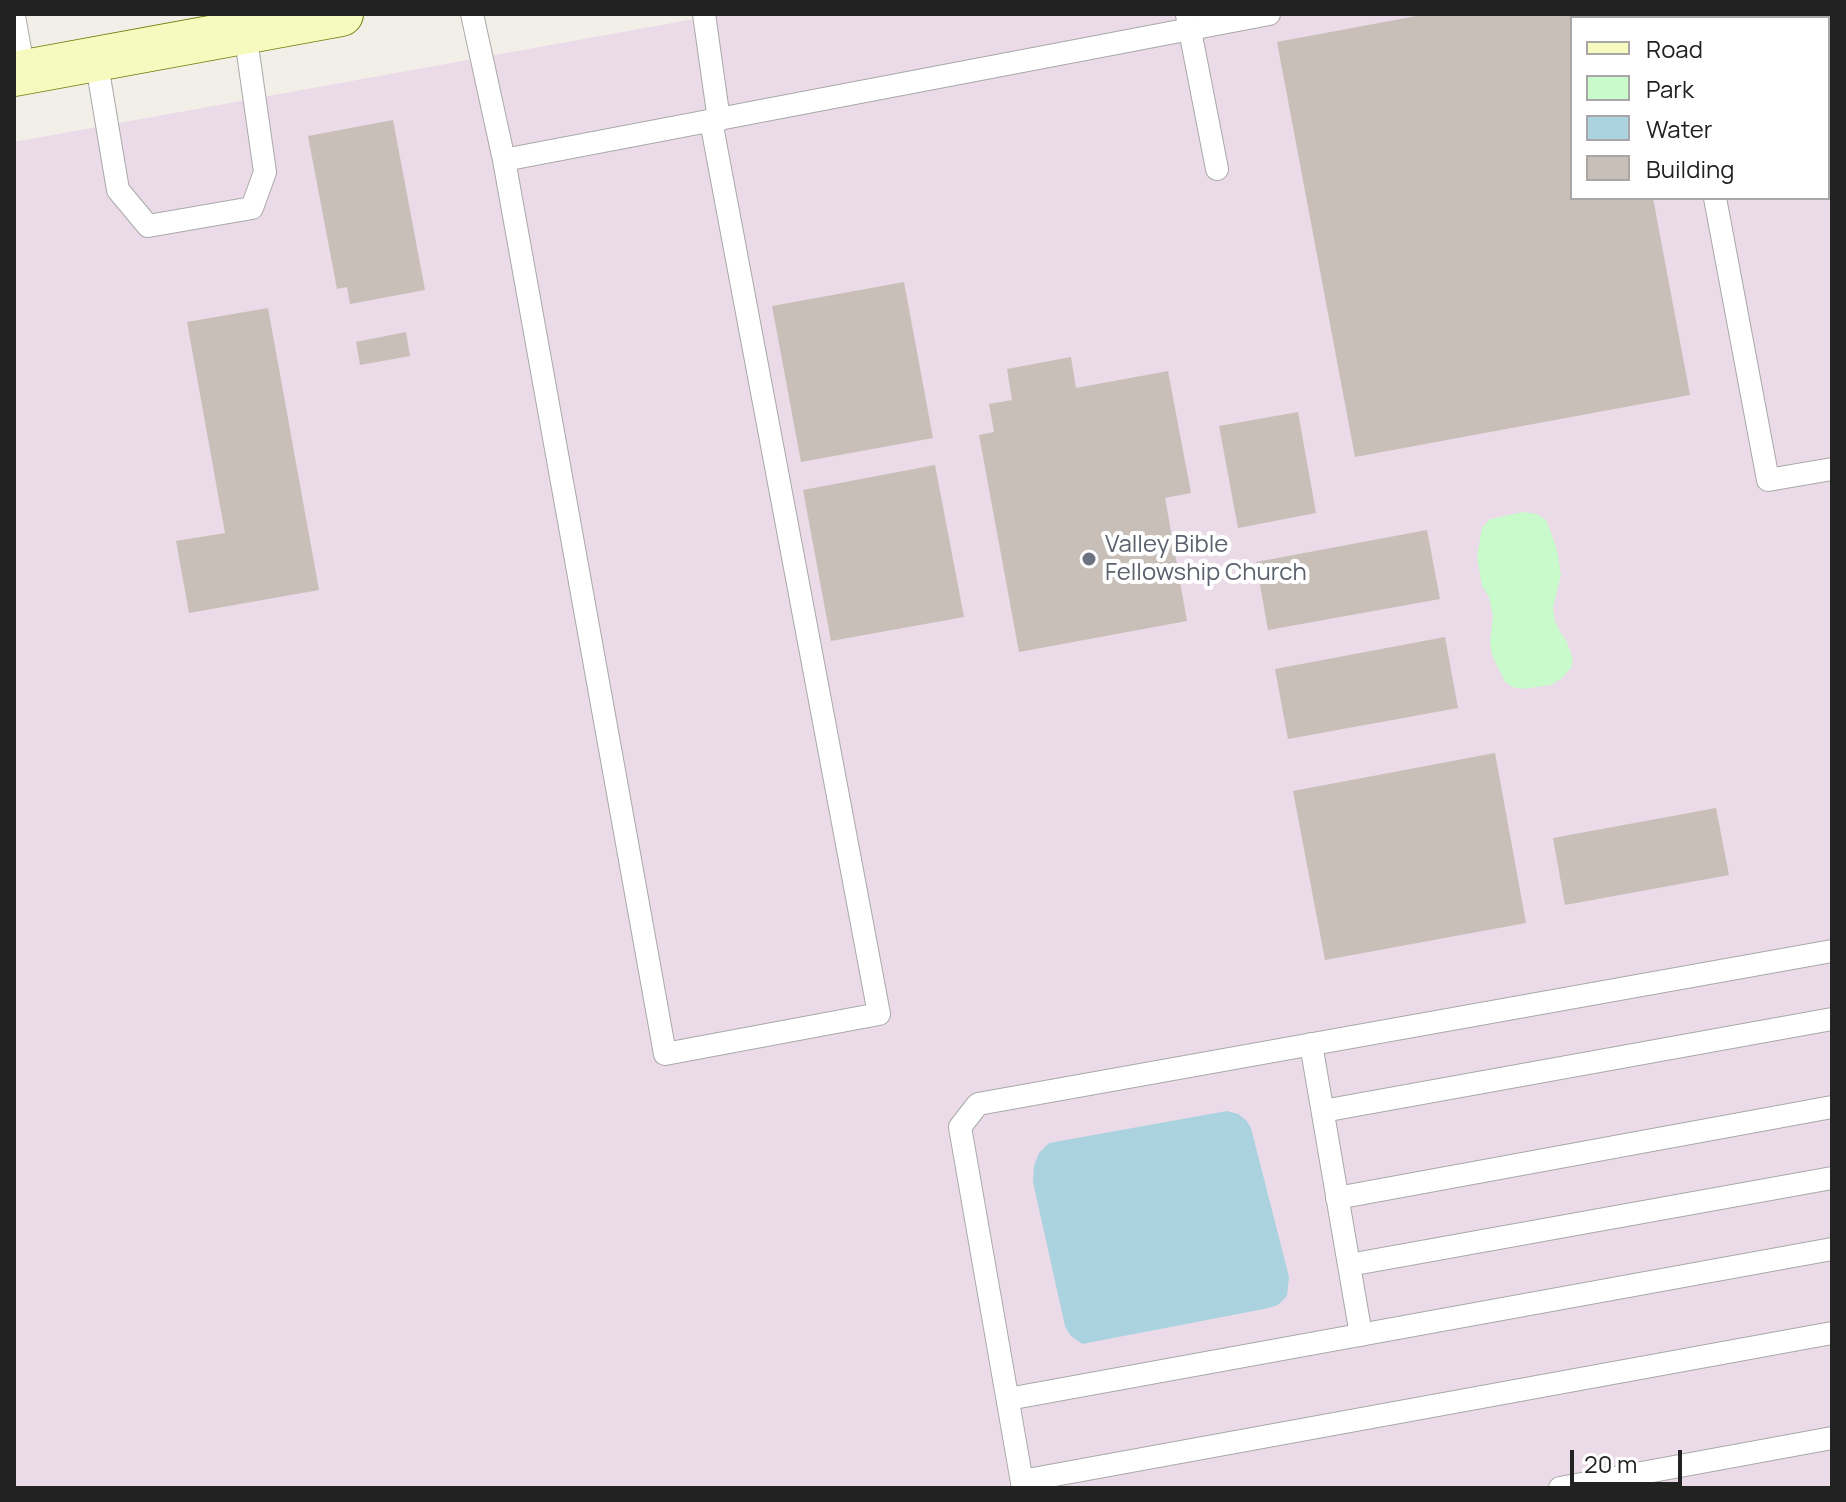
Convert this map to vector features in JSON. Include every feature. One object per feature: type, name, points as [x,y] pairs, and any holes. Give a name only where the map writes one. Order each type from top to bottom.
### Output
[{"type":"main road","points":[[19,73],[341,14]]},
{"type":"lane","points":[[472,14],[504,160],[665,1054],[879,1014],[715,121],[704,14]]},
{"type":"lane","points":[[504,160],[715,121],[1188,21],[1269,14]]},
{"type":"lane","points":[[14,16],[19,73]]},
{"type":"lane","points":[[1188,21],[1217,169]]},
{"type":"lane","points":[[96,59],[118,190],[148,226],[252,208],[265,172],[245,32]]},
{"type":"lane","points":[[1715,200],[1768,480],[1832,469]]},
{"type":"lane","points":[[1832,951],[978,1104],[960,1127],[1022,1484],[1832,1333]]},
{"type":"lane","points":[[1323,1111],[1832,1019]]},
{"type":"lane","points":[[1311,1044],[1361,1335]]},
{"type":"lane","points":[[1337,1198],[1832,1107]]},
{"type":"lane","points":[[1349,1265],[1832,1178]]},
{"type":"lane","points":[[1008,1399],[1832,1249]]},
{"type":"lane","points":[[1560,1488],[1832,1438]]},
{"type":"shaded area","points":[[722,14],[1832,14],[1832,1488],[14,1488],[14,142]]},
{"type":"green space","points":[[1523,512],[1537,514],[1546,520],[1557,550],[1561,575],[1553,607],[1555,621],[1573,659],[1571,668],[1551,685],[1523,689],[1505,682],[1492,655],[1493,616],[1489,597],[1482,586],[1477,557],[1482,528],[1490,519]]},
{"type":"water","points":[[1227,1111],[1238,1114],[1251,1128],[1289,1277],[1287,1296],[1278,1305],[1264,1309],[1082,1344],[1070,1335],[1065,1326],[1033,1182],[1039,1153],[1049,1143]]},
{"type":"building","points":[[1427,14],[1619,14],[1570,16],[1570,200],[1653,200],[1690,395],[1355,457],[1277,42]]},
{"type":"building","points":[[393,120],[425,290],[350,304],[347,287],[337,289],[308,136]]},
{"type":"building","points":[[904,282],[933,438],[801,462],[772,306]]},
{"type":"building","points":[[268,308],[319,590],[189,613],[176,541],[225,533],[187,322]]},
{"type":"building","points":[[406,332],[410,356],[360,365],[356,342]]},
{"type":"building","name":"Valley Bible Fellowship Church","points":[[1071,357],[1076,388],[1168,371],[1191,493],[1165,498],[1187,621],[1019,652],[979,435],[994,432],[989,404],[1012,400],[1007,369]]},
{"type":"building","points":[[1298,412],[1316,513],[1238,528],[1219,426]]},
{"type":"building","points":[[935,465],[964,617],[831,641],[803,490]]},
{"type":"building","points":[[1427,530],[1440,599],[1268,630],[1256,562]]},
{"type":"building","points":[[1445,637],[1458,708],[1288,739],[1275,669]]},
{"type":"building","points":[[1495,753],[1526,923],[1325,960],[1293,791]]},
{"type":"building","points":[[1716,808],[1729,875],[1565,905],[1553,838]]},
{"type":"place","name":"Valley Bible Fellowship Church","points":[[1089,559]]}]
